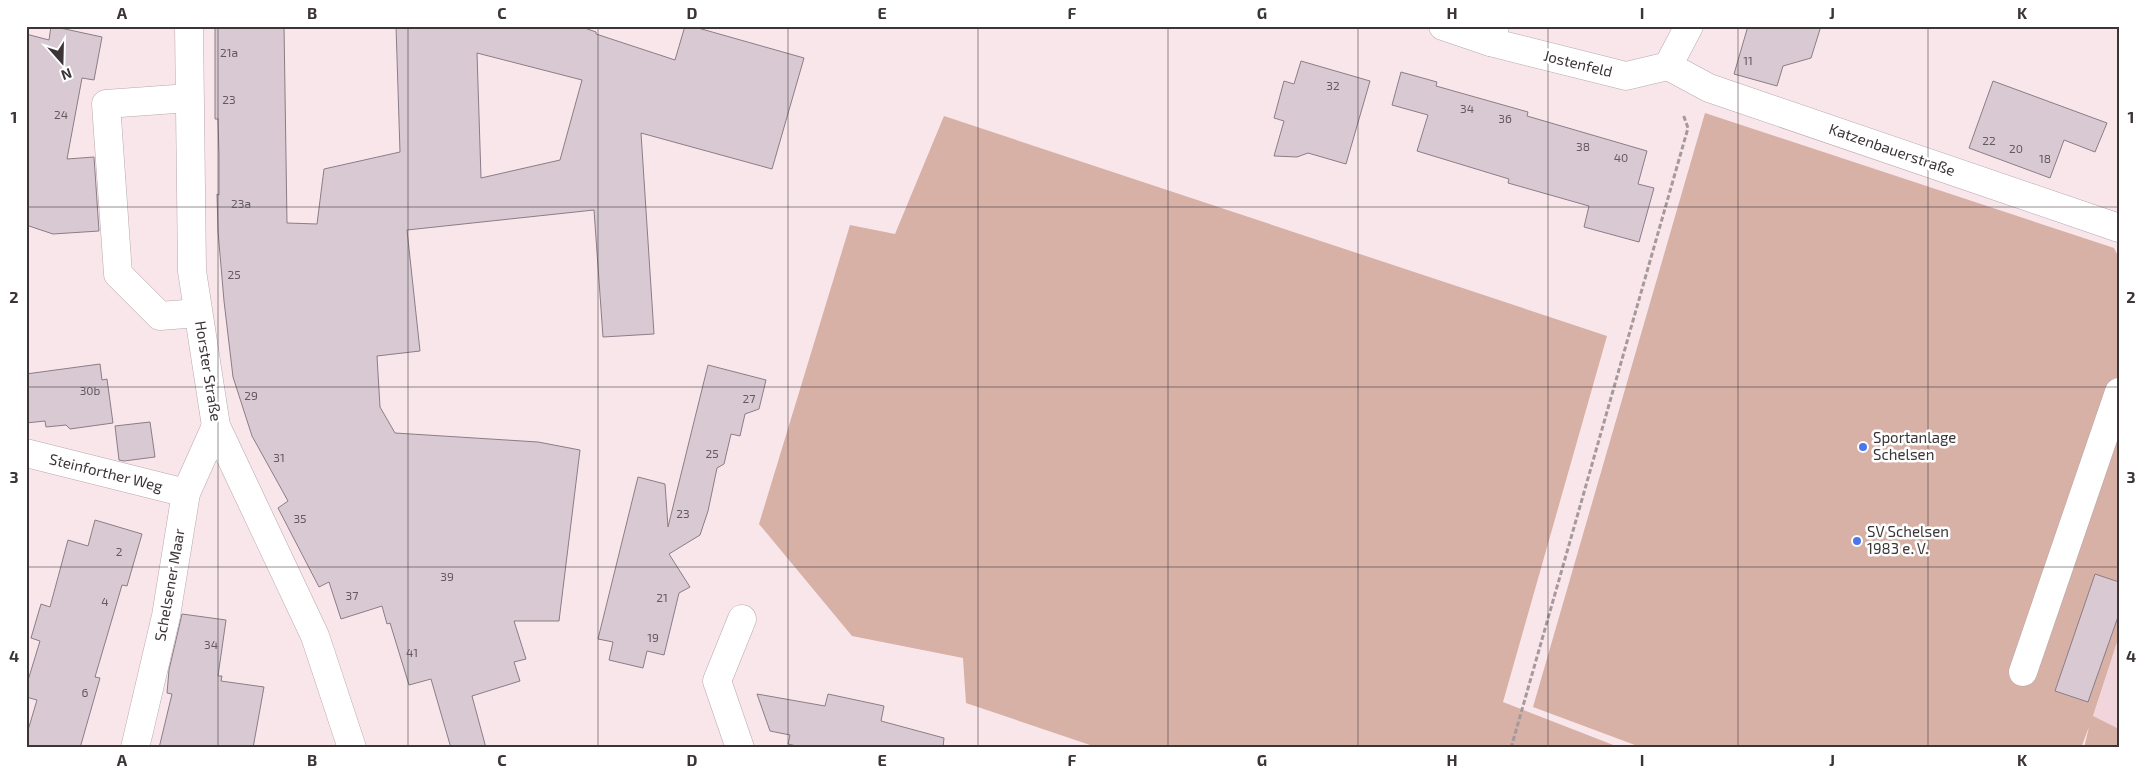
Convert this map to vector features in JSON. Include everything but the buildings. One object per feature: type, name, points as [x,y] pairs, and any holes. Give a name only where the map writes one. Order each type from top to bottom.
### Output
[{"type":"street","name":"Horster Straße","points":[[189,26],[192,272],[216,426],[315,636],[352,748]]},
{"type":"street","name":"Jostenfeld","points":[[1443,26],[1493,34],[1626,76],[1668,66]]},
{"type":"street","points":[[1668,66],[1689,26]]},
{"type":"street","name":"Katzenbauerstraße","points":[[1668,66],[1709,88],[2119,228]]},
{"type":"street","points":[[189,98],[106,104],[118,274],[160,316],[198,313]]},
{"type":"street","points":[[2023,672],[2119,392]]},
{"type":"street","name":"Schelsener Maar","points":[[135,748],[166,616],[186,493],[216,426]]},
{"type":"street","name":"Steinforther Weg","points":[[26,453],[186,493]]},
{"type":"street","points":[[740,748],[717,682],[742,619]]},
{"type":"path","points":[[1511,748],[1688,128],[1668,66]]},
{"type":"shaded area","name":"Sportanlage Schelsen","points":[[1705,113],[2114,248],[2119,258],[2119,636],[2093,716],[2119,729],[2119,748],[2084,748],[2089,727],[2081,748],[1643,748],[1533,707]]},
{"type":"shaded area","points":[[944,116],[1607,336],[1503,702],[1621,748],[1099,748],[966,703],[963,658],[852,636],[759,524],[850,225],[895,234]]},
{"type":"shaded area","points":[[2119,636],[2119,729],[2093,717]]},
{"type":"place","name":"Sportanlage Schelsen","points":[[1863,447]]},
{"type":"place","name":"SV Schelsen 1983 e. V.","points":[[1857,541]]}]
